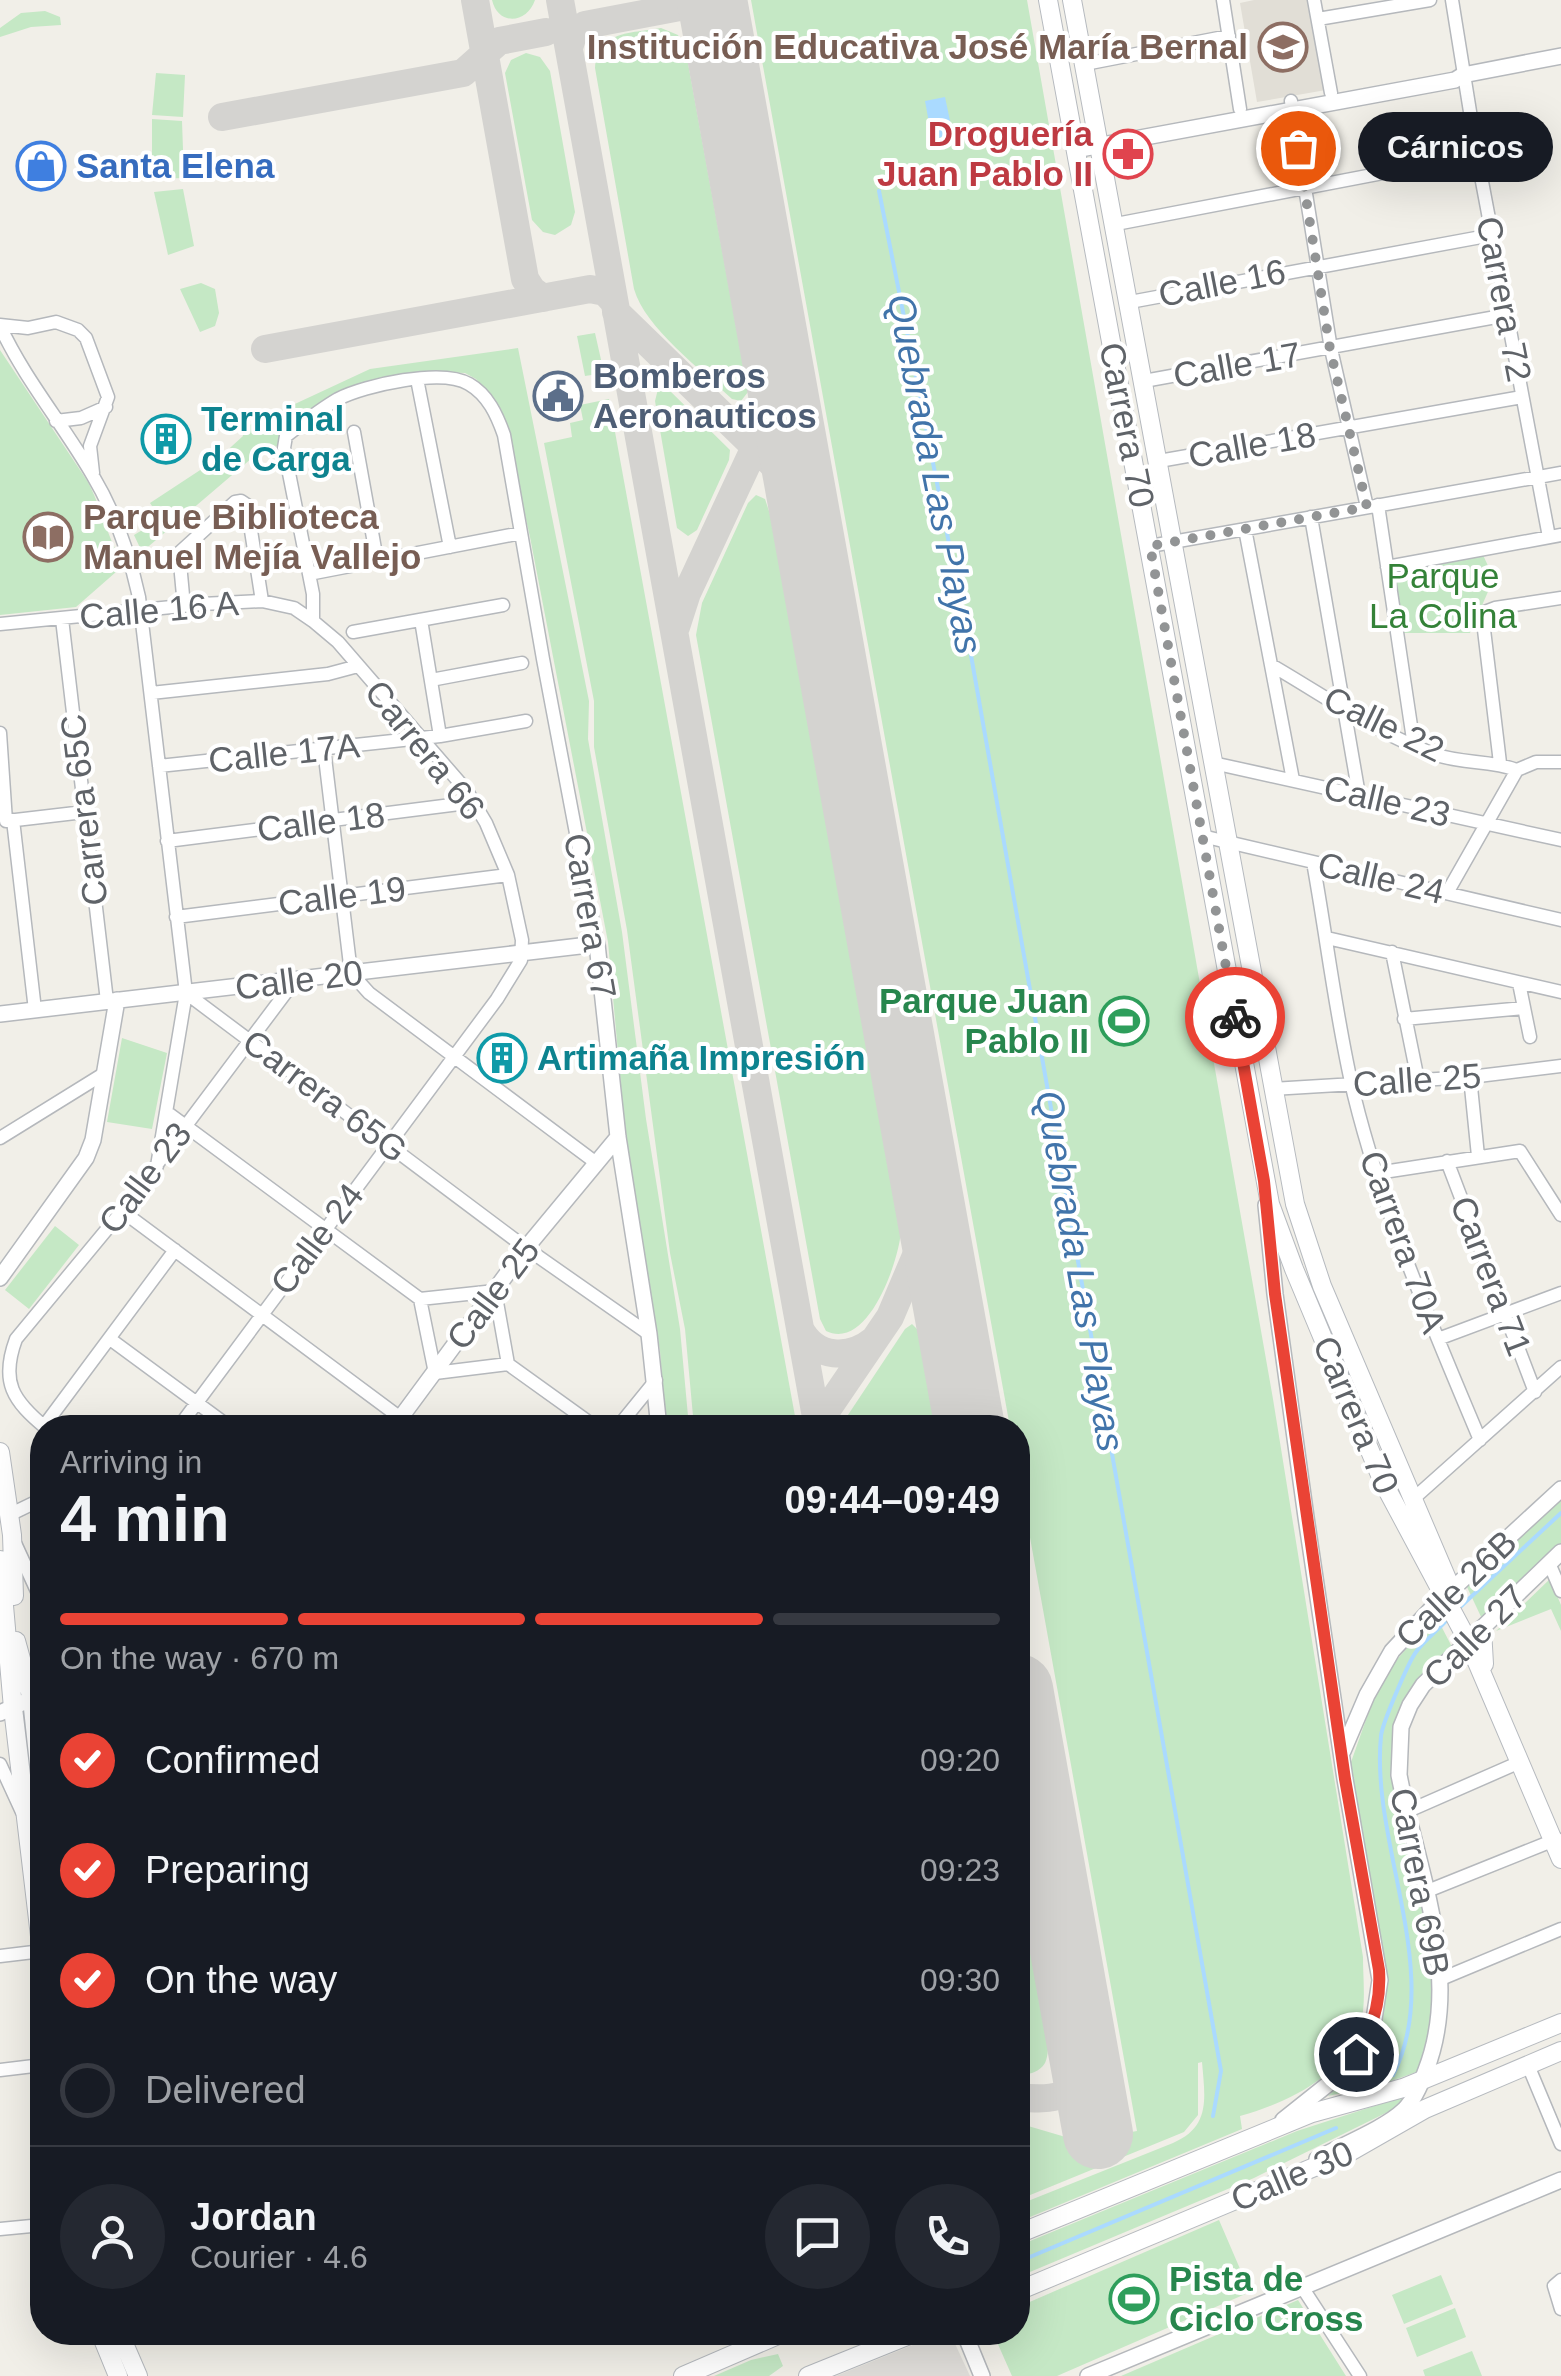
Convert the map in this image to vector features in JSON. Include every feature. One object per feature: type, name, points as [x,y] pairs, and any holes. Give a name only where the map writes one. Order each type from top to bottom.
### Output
[{"type":"main road","name":"Carrera 70","points":[[1048,0],[1264,1181],[1294,1269],[1383,1482],[1453,1606],[1475,1635],[1485,1680],[1557,1839],[1561,1859]]},
{"type":"main road","name":"Carrera 70","points":[[1072,0],[1295,1204],[1308,1248],[1453,1606]]},
{"type":"main road","points":[[0,1452],[12,1535],[16,1644],[30,1679]]},
{"type":"main road","points":[[0,1560],[6,1711],[30,1848]]},
{"type":"main road","name":"Calle 30","points":[[1030,2229],[1272,2129],[1422,2081],[1561,2022]]},
{"type":"main road","name":"Calle 30","points":[[1030,2286],[1348,2153],[1425,2108],[1561,2051]]},
{"type":"main road","points":[[105,2345],[118,2376]]},
{"type":"main road","points":[[125,2345],[138,2376]]},
{"type":"main road","points":[[683,2376],[754,2345]]},
{"type":"main road","points":[[808,2376],[885,2345]]},
{"type":"street","points":[[1223,0],[1240,110]]},
{"type":"street","points":[[1314,0],[1331,93]]},
{"type":"street","points":[[1318,19],[1430,0]]},
{"type":"street","name":"Carrera 72","points":[[1452,0],[1537,477],[1555,536]]},
{"type":"street","points":[[1084,64],[1229,36]]},
{"type":"street","points":[[1074,145],[1455,80],[1463,75],[1561,56]]},
{"type":"street","points":[[1100,140],[1453,71],[1463,75]]},
{"type":"street","points":[[1292,105],[1330,349],[1346,428],[1387,567],[1414,746]]},
{"type":"street","points":[[1116,224],[1477,155]]},
{"type":"street","name":"Calle 16","points":[[1130,302],[1492,235]]},
{"type":"street","name":"Calle 17","points":[[1144,381],[1507,316]]},
{"type":"street","points":[[0,325],[28,328],[56,322],[81,332],[108,397],[90,446],[93,476]]},
{"type":"street","points":[[0,325],[93,476],[125,548],[141,610],[186,993],[157,1166]]},
{"type":"street","points":[[11,348],[28,328]]},
{"type":"street","name":"Carrera 67","points":[[417,379],[454,378],[471,384],[495,409],[504,434],[597,944],[618,1137],[658,1415]]},
{"type":"street","points":[[313,622],[313,594],[284,448],[286,436],[342,397],[417,379],[450,546]]},
{"type":"street","name":"Calle 18","points":[[1159,461],[1522,397]]},
{"type":"street","points":[[56,421],[81,418],[106,406]]},
{"type":"street","points":[[354,432],[377,560]]},
{"type":"street","points":[[1150,546],[1561,473]]},
{"type":"street","points":[[184,606],[178,559],[182,548],[235,502],[247,505],[262,601]]},
{"type":"street","points":[[1312,517],[1359,795]]},
{"type":"street","points":[[1245,529],[1293,780]]},
{"type":"street","points":[[309,574],[521,532]]},
{"type":"street","points":[[1387,567],[1555,536]]},
{"type":"street","points":[[1500,764],[1481,616],[1486,610],[1560,598],[1561,614]]},
{"type":"street","name":"Calle 16 A","points":[[0,624],[262,601],[294,608],[313,622]]},
{"type":"street","points":[[353,632],[503,605]]},
{"type":"street","name":"Carrera 65C","points":[[62,618],[84,812],[112,1001]]},
{"type":"street","points":[[421,620],[440,736]]},
{"type":"street","name":"Carrera 66","points":[[313,622],[338,642],[475,802],[508,875],[523,953]]},
{"type":"street","points":[[432,680],[522,663]]},
{"type":"street","name":"Calle 22","points":[[1270,664],[1438,756],[1517,770],[1536,762],[1561,762]]},
{"type":"street","points":[[151,693],[328,674],[358,666]]},
{"type":"street","name":"Calle 17A","points":[[159,766],[440,736],[526,721]]},
{"type":"street","points":[[0,732],[6,821],[35,1010]]},
{"type":"street","points":[[324,749],[351,973],[369,993],[625,1186]]},
{"type":"street","name":"Calle 23","points":[[1213,762],[1561,840]]},
{"type":"street","points":[[1447,893],[1517,770]]},
{"type":"street","name":"Calle 18","points":[[167,841],[475,802]]},
{"type":"street","points":[[6,821],[84,812]]},
{"type":"street","name":"Calle 24","points":[[1202,836],[1561,920]]},
{"type":"street","name":"Carrera 70A","points":[[1312,862],[1352,1085],[1377,1173],[1480,1440]]},
{"type":"street","name":"Calle 19","points":[[176,917],[508,875]]},
{"type":"street","points":[[1327,938],[1561,992]]},
{"type":"street","name":"Calle 20","points":[[0,1014],[597,944]]},
{"type":"street","points":[[1392,952],[1418,1080]]},
{"type":"street","name":"Calle 24","points":[[188,1415],[498,999],[523,953]]},
{"type":"street","name":"Calle 23","points":[[32,1415],[8,1380],[8,1363],[16,1340],[157,1166],[296,979]]},
{"type":"street","points":[[1519,983],[1530,1037]]},
{"type":"street","name":"Carrera 65G","points":[[186,993],[526,1248],[649,1334]]},
{"type":"street","name":"Calle 23","points":[[0,1278],[86,1158],[105,1073],[112,1001]]},
{"type":"street","points":[[1404,1018],[1524,1008]]},
{"type":"street","name":"Calle 25","points":[[1272,1089],[1470,1077],[1561,1066]]},
{"type":"street","points":[[0,1138],[105,1073]]},
{"type":"street","name":"Carrera 71","points":[[1470,1077],[1478,1156]]},
{"type":"street","points":[[168,1113],[420,1300],[434,1372],[508,1364],[579,1415]]},
{"type":"street","name":"Calle 25","points":[[408,1415],[434,1372],[526,1248],[618,1137]]},
{"type":"street","points":[[1377,1173],[1520,1151],[1561,1215]]},
{"type":"street","name":"Carrera 71","points":[[1447,1161],[1534,1392]]},
{"type":"street","name":"Carrera 69B","points":[[1264,1181],[1275,1294],[1342,1755],[1379,1970],[1376,2008],[1362,2045],[1344,2070],[1272,2129]]},
{"type":"street","points":[[122,1211],[391,1415]]},
{"type":"street","points":[[54,1415],[176,1250]]},
{"type":"street","points":[[420,1300],[495,1291],[508,1364]]},
{"type":"street","points":[[1438,1339],[1561,1293]]},
{"type":"street","points":[[110,1339],[213,1415]]},
{"type":"street","points":[[1412,1500],[1561,1367]]},
{"type":"street","points":[[628,1415],[656,1380]]},
{"type":"street","name":"Calle 26B","points":[[1342,1755],[1367,1695],[1392,1651],[1453,1606],[1561,1489]]},
{"type":"street","points":[[9,1514],[30,1504]]},
{"type":"street","points":[[12,1535],[30,1575]]},
{"type":"street","points":[[1555,1557],[1561,1592]]},
{"type":"street","name":"Calle 27","points":[[1402,1728],[1423,1684],[1555,1557]]},
{"type":"street","points":[[6,1711],[30,1699]]},
{"type":"street","name":"Carrera 69B","points":[[1265,2188],[1408,2106],[1422,2081],[1439,2024],[1441,1980],[1398,1775],[1402,1728]]},
{"type":"street","points":[[1406,1812],[1520,1762]]},
{"type":"street","points":[[0,1764],[27,1822]]},
{"type":"street","points":[[1425,1892],[1557,1839]]},
{"type":"street","points":[[1441,1980],[1561,1929]]},
{"type":"street","points":[[0,1956],[30,1953]]},
{"type":"street","points":[[0,2070],[30,2067]]},
{"type":"street","points":[[1530,2070],[1561,2144]]},
{"type":"street","points":[[1088,2376],[1561,2180]]},
{"type":"street","points":[[0,2229],[30,2225]]},
{"type":"street","points":[[1559,2281],[1554,2292],[1561,2309]]},
{"type":"street","points":[[1302,2287],[1360,2376]]},
{"type":"street","points":[[969,2345],[982,2376]]},
{"type":"shaded area","name":"Institución Educativa José María Bernal","points":[[1310,0],[1326,90],[1257,102],[1240,3]]},
{"type":"shaded area","points":[[913,2345],[956,2345],[970,2376],[836,2376]]},
{"type":"green space","points":[[492,0],[535,0],[526,14],[513,19],[500,14]]},
{"type":"green space","name":"Parque Juan Pablo II","points":[[751,0],[1027,0],[1273,1399],[1363,1957],[1364,2005],[1358,2032],[1348,2051],[1318,2081],[1280,2102],[1240,2116],[1242,2129],[1030,2217],[1030,2200],[1185,2136],[1200,2120],[1204,2088],[1202,2062],[1198,2063],[1198,2115],[1184,2132],[1030,2195],[1030,2127],[1079,2141],[1137,2131],[1030,1538],[1030,1415],[1008,1415]]},
{"type":"green space","points":[[45,11],[60,17],[61,25],[31,27],[0,37],[0,28],[21,13]]},
{"type":"green space","points":[[661,28],[678,35],[686,52],[748,392],[741,401],[732,399],[662,333],[634,289],[595,68],[602,47],[609,40]]},
{"type":"green space","points":[[526,53],[540,57],[550,71],[575,212],[571,225],[555,235],[543,232],[532,220],[505,73],[511,60]]},
{"type":"green space","points":[[156,73],[185,75],[183,117],[152,115]]},
{"type":"green space","points":[[152,119],[182,121],[184,178],[152,179]]},
{"type":"green space","points":[[183,189],[194,246],[168,255],[154,192]]},
{"type":"green space","points":[[201,283],[215,289],[219,313],[215,326],[200,332],[180,289]]},
{"type":"green space","points":[[595,333],[604,373],[585,376],[577,336]]},
{"type":"green space","points":[[518,348],[589,701],[588,739],[622,932],[646,1119],[680,1329],[688,1415],[665,1415],[660,1351],[626,1141],[608,942],[530,537],[501,409],[476,379],[465,373],[430,372],[352,390],[281,444],[252,458],[142,552],[134,535],[149,526],[145,520],[156,512],[150,503],[220,457],[243,436],[241,429],[370,369]]},
{"type":"green space","points":[[0,350],[88,482],[124,565],[76,607],[0,615]]},
{"type":"green space","points":[[665,386],[730,450],[697,530],[688,536],[677,528],[655,401],[658,389]]},
{"type":"green space","points":[[609,399],[795,1415],[693,1415],[685,1329],[670,1253],[627,930],[594,747],[594,701],[544,443],[572,437],[570,423],[583,420],[580,405]]},
{"type":"green space","points":[[756,495],[765,499],[770,514],[901,1232],[894,1263],[878,1301],[855,1328],[841,1334],[826,1331],[820,1319],[696,635],[702,603],[748,503]]},
{"type":"green space","name":"Parque La Colina","points":[[1483,555],[1489,568],[1497,571],[1470,633],[1401,633],[1394,601],[1398,565]]},
{"type":"green space","points":[[122,1038],[167,1053],[152,1129],[107,1122]]},
{"type":"green space","points":[[55,1226],[79,1245],[29,1309],[5,1290]]},
{"type":"green space","points":[[912,1324],[920,1332],[936,1415],[848,1415]]},
{"type":"green space","points":[[1561,1498],[1561,1545],[1483,1621],[1467,1587]]},
{"type":"green space","points":[[1550,1579],[1561,1605],[1561,1631],[1551,1609],[1496,1631]]},
{"type":"green space","points":[[1436,1616],[1452,1647],[1414,1685],[1398,1715],[1392,1748],[1393,1784],[1433,1962],[1433,2003],[1422,2070],[1383,2084],[1328,2096],[1351,2074],[1374,2034],[1385,1966],[1350,1765],[1375,1694],[1390,1667]]},
{"type":"green space","points":[[1030,1919],[1048,2025],[1045,2063],[1030,2073]]},
{"type":"green space","points":[[1402,2097],[1404,2104],[1254,2178],[1030,2272],[1030,2241],[1297,2131]]},
{"type":"green space","name":"Pista de Ciclo Cross","points":[[1219,2220],[1250,2292],[1057,2376],[1012,2376],[998,2345],[1030,2345],[1030,2302]]},
{"type":"green space","points":[[1441,2275],[1453,2304],[1404,2324],[1392,2295]]},
{"type":"green space","points":[[1298,2300],[1346,2376],[1121,2376]]},
{"type":"green space","points":[[1455,2308],[1466,2337],[1417,2357],[1406,2328]]},
{"type":"green space","points":[[1472,2351],[1482,2376],[1425,2376],[1423,2370]]},
{"type":"green space","points":[[778,2354],[783,2366],[769,2376],[714,2376],[751,2360]]},
{"type":"water","points":[[945,97],[953,135],[932,139],[925,101]]},
{"type":"waterway","name":"Quebrada Las Playas","points":[[879,191],[969,644],[1221,2071],[1213,2116]]},
{"type":"waterway","points":[[1458,1609],[1561,1513]]},
{"type":"waterway","points":[[1393,2075],[1407,2036],[1412,1995],[1409,1952],[1380,1777],[1381,1736],[1412,1658],[1448,1619]]},
{"type":"waterway","points":[[1030,2257],[1336,2128]]},
{"type":"taxiway","points":[[475,0],[525,279],[543,298]]},
{"type":"taxiway","points":[[560,0],[816,1415]]},
{"type":"taxiway","points":[[569,48],[573,35],[585,25],[685,6],[707,14],[718,35]]},
{"type":"taxiway","points":[[222,117],[463,73],[499,41],[546,32]]},
{"type":"taxiway","points":[[265,349],[590,289],[605,292],[614,302]]},
{"type":"taxiway","points":[[616,312],[792,483],[803,504]]},
{"type":"taxiway","points":[[676,627],[687,593],[776,402],[781,381]]},
{"type":"taxiway","points":[[825,1415],[890,1317],[932,1218]]},
{"type":"taxiway","points":[[800,1329],[815,1346],[834,1353],[854,1351],[874,1340]]},
{"type":"taxiway","points":[[1030,2098],[1053,2097],[1070,2090],[1084,2059]]},
{"type":"runway","points":[[712,0],[968,1415]]},
{"type":"runway","points":[[1030,1756],[1098,2134]]},
{"type":"way so far","points":[[1235,1017],[1150,546],[1367,507],[1330,349],[1298,148]]},
{"type":"place","name":"Institución Educativa José María Bernal","points":[[1283,47]]},
{"type":"place","name":"Cárnicos","points":[[1298,148]]},
{"type":"place","name":"Droguería Juan Pablo II","points":[[1128,154]]},
{"type":"place","name":"Santa Elena","points":[[41,166]]},
{"type":"place","name":"Bomberos Aeronauticos","points":[[558,396]]},
{"type":"place","name":"Terminal de Carga","points":[[166,439]]},
{"type":"place","name":"Parque Biblioteca Manuel Mejía Vallejo","points":[[48,537]]},
{"type":"place","name":"Parque Juan Pablo II","points":[[1124,1021]]},
{"type":"place","name":"Artimaña Impresión","points":[[502,1058]]},
{"type":"place","name":"Pista de Ciclo Cross","points":[[1134,2299]]},
{"type":"route","points":[[1235,1017],[1264,1181],[1275,1294],[1345,1779],[1379,1970],[1374,2019],[1356,2054]]}]
